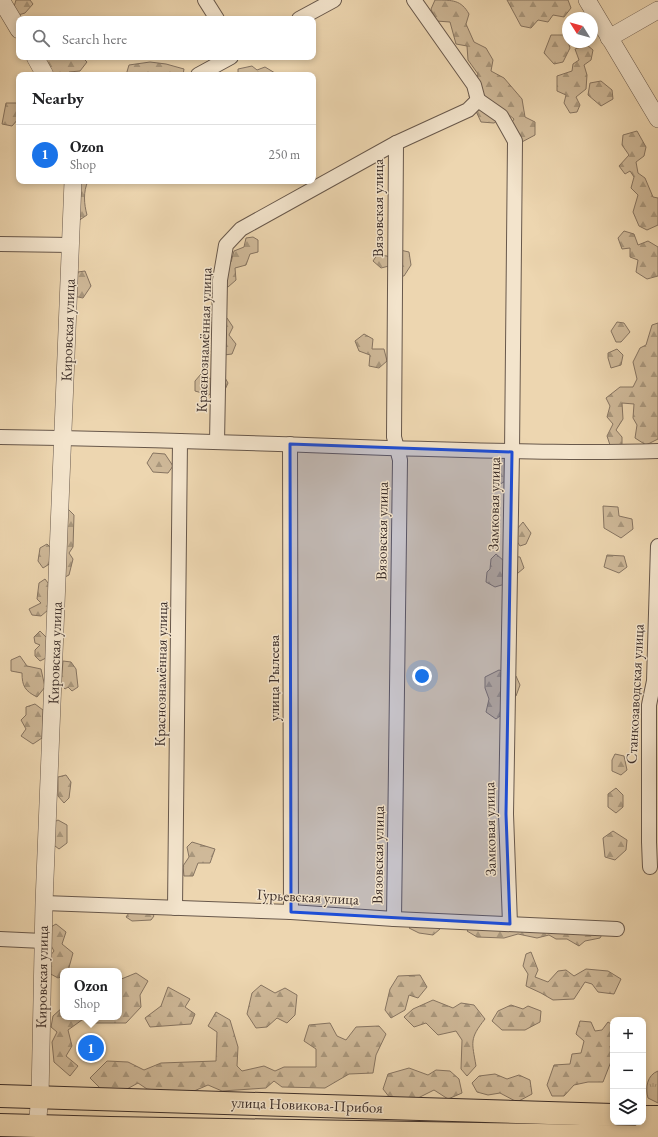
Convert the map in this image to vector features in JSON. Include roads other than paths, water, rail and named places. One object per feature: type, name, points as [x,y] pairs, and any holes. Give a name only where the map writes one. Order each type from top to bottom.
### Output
[{"type":"main road","name":"улица Новикова-Прибоя","points":[[0,1096],[610,1116]]},
{"type":"main road","points":[[646,1117],[658,1117]]},
{"type":"main road","name":"улица Новикова-Прибоя","points":[[0,1124],[37,1126],[658,1137]]},
{"type":"street","points":[[1,0],[5,18],[16,27]]},
{"type":"street","points":[[205,0],[215,16]]},
{"type":"street","points":[[305,16],[334,0]]},
{"type":"street","points":[[414,0],[474,85],[478,100]]},
{"type":"street","points":[[587,0],[658,119]]},
{"type":"street","points":[[610,38],[658,10]]},
{"type":"street","points":[[37,60],[43,72]]},
{"type":"street","points":[[204,72],[226,60]]},
{"type":"street","name":"Краснознамённая улица","points":[[217,442],[220,280],[226,245],[241,228],[396,143],[468,110],[478,100]]},
{"type":"street","name":"Замковая улица","points":[[478,100],[501,116],[515,141],[506,814],[510,924]]},
{"type":"street","name":"Вязовская улица","points":[[394,919],[400,460],[394,437],[396,143]]},
{"type":"street","name":"Кировская улица","points":[[37,1126],[40,1097],[44,903],[64,438],[73,184]]},
{"type":"street","points":[[0,244],[71,245]]},
{"type":"street","points":[[0,437],[290,444],[512,452],[609,453],[658,451],[658,460]]},
{"type":"street","name":"Краснознамённая улица","points":[[175,908],[180,441]]},
{"type":"street","name":"улица Рылеева","points":[[290,444],[291,912]]},
{"type":"street","name":"Станкозаводская улица","points":[[650,867],[649,705],[654,681],[658,546]]},
{"type":"street","name":"Гурьевская улица","points":[[44,903],[291,912],[394,919],[617,929]]},
{"type":"street","points":[[0,939],[43,941]]},
{"type":"place","name":"Ozon","points":[[91,1048]]}]
